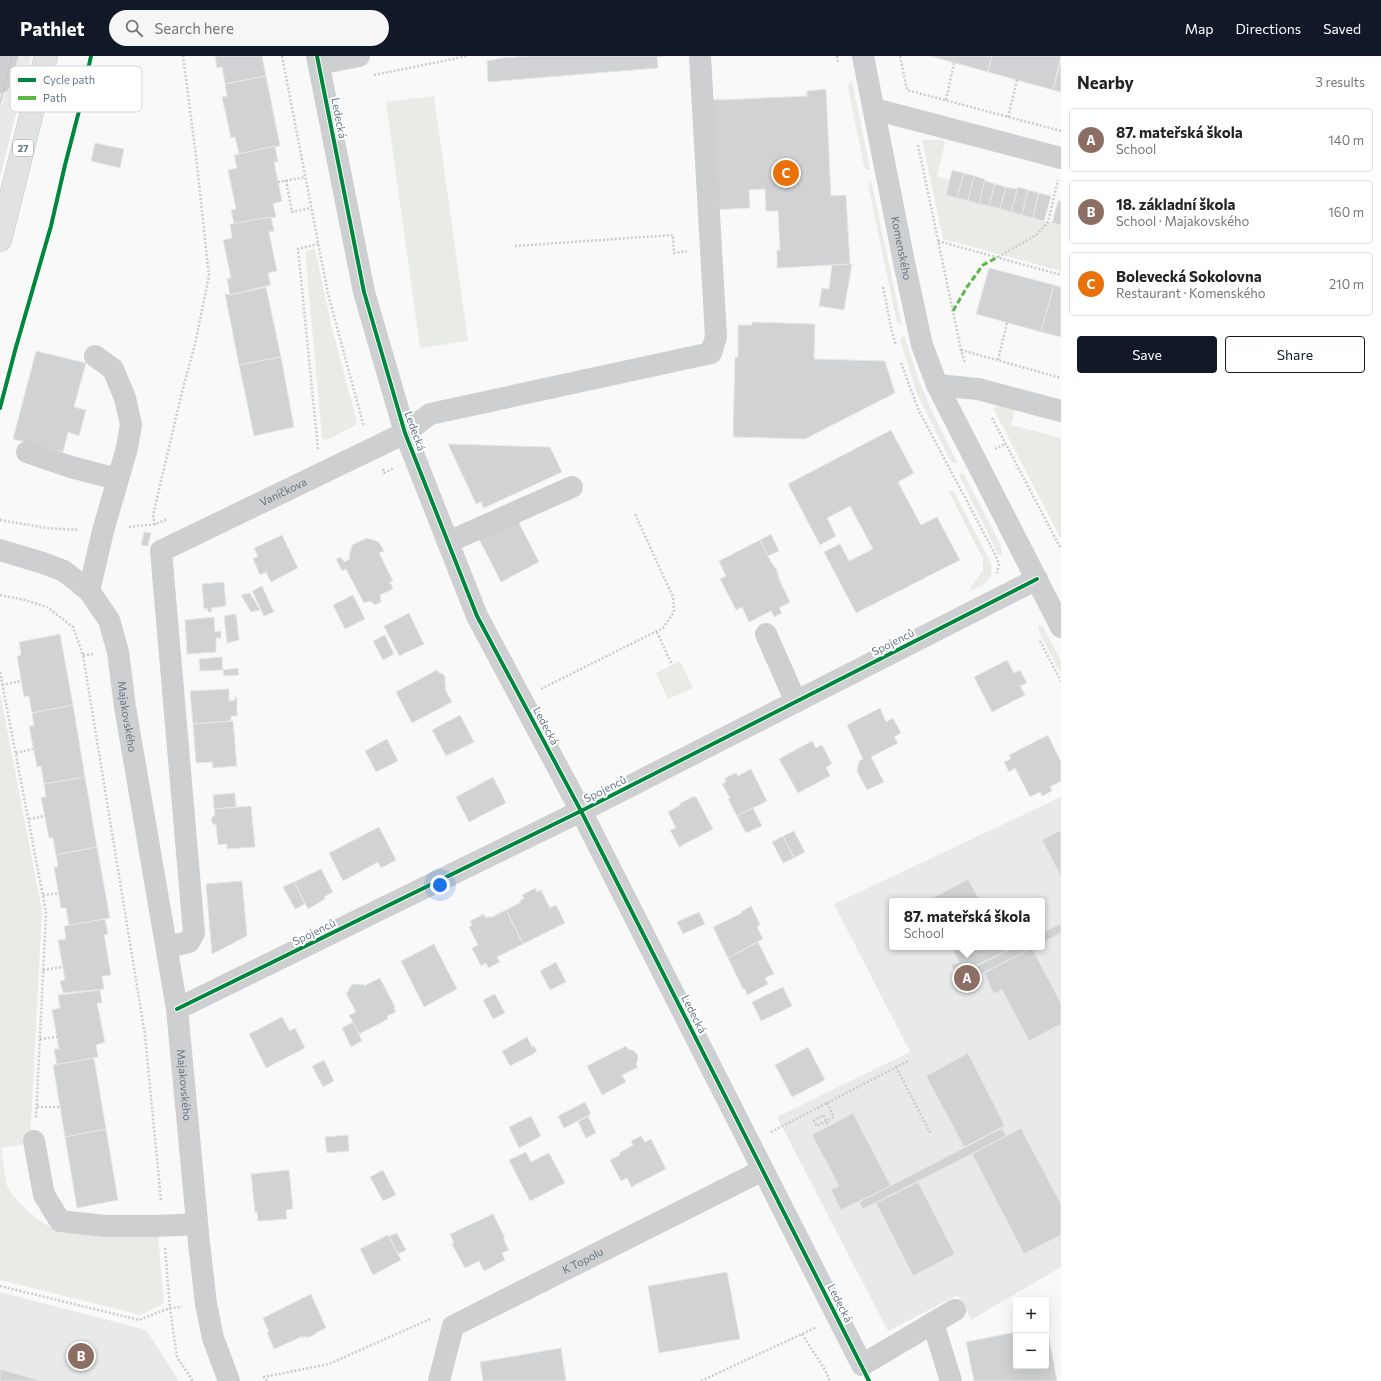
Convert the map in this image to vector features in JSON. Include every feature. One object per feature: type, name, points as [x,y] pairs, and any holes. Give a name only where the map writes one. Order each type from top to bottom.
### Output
[{"type":"main road","name":"27","points":[[44,66],[46,56]]},
{"type":"main road","name":"27","points":[[0,240],[32,112]]},
{"type":"street","points":[[0,82],[7,56]]},
{"type":"street","points":[[318,60],[359,56]]},
{"type":"street","name":"Vaníčkova","points":[[161,551],[405,433],[430,414],[711,353],[716,337],[700,56]]},
{"type":"street","name":"Komenského","points":[[863,56],[901,249],[922,345],[937,386],[1061,627]]},
{"type":"street","name":"Ledecká","points":[[318,60],[364,292],[405,433],[477,616],[581,811],[862,1365],[955,1310]]},
{"type":"street","points":[[874,109],[1001,142],[1060,167]]},
{"type":"street","points":[[89,590],[117,478],[127,448],[131,425],[125,398],[113,369],[94,356]]},
{"type":"street","points":[[937,386],[978,389],[1061,411]]},
{"type":"street","points":[[26,452],[71,467],[117,478]]},
{"type":"street","points":[[448,542],[572,487]]},
{"type":"street","name":"Majakovského","points":[[0,550],[43,563],[64,572],[89,590],[110,620],[118,652],[125,706],[177,1009],[206,1304],[213,1338],[229,1381]]},
{"type":"street","points":[[161,551],[194,933],[189,942],[167,947]]},
{"type":"street","name":"Spojenců","points":[[177,1009],[581,811],[1037,579]]},
{"type":"street","points":[[766,634],[796,702]]},
{"type":"street","points":[[35,1131],[44,1195],[60,1221],[106,1226],[163,1226],[197,1224]]},
{"type":"street","name":"K Topolu","points":[[453,1326],[763,1170]]},
{"type":"street","points":[[933,1323],[951,1381]]},
{"type":"street","points":[[438,1381],[453,1326]]},
{"type":"path","points":[[161,551],[153,515],[195,344],[209,276],[183,56]]},
{"type":"path","points":[[282,56],[328,294],[364,427]]},
{"type":"path","points":[[371,75],[468,56]]},
{"type":"path","points":[[837,56],[838,64]]},
{"type":"path","points":[[900,56],[964,362],[1061,549]]},
{"type":"path","points":[[940,126],[954,63]]},
{"type":"path","points":[[1001,142],[1017,80]]},
{"type":"path","points":[[907,90],[1061,131]]},
{"type":"path","points":[[998,258],[1036,235],[1048,222],[1060,167]]},
{"type":"path","points":[[278,182],[306,177]]},
{"type":"path","points":[[286,180],[292,212],[311,208]]},
{"type":"path","points":[[515,246],[673,235],[674,253]]},
{"type":"path","points":[[938,241],[1061,275]]},
{"type":"path","points":[[318,244],[298,250],[318,450],[324,446]]},
{"type":"path","points":[[883,286],[896,346]]},
{"type":"path","points":[[998,360],[1008,323]]},
{"type":"path","points":[[961,350],[1061,378]]},
{"type":"path","points":[[900,360],[919,411],[999,564],[996,576]]},
{"type":"path","points":[[544,688],[657,632],[663,628],[674,612],[672,597],[634,514]]},
{"type":"path","points":[[133,527],[155,524],[169,519]]},
{"type":"path","points":[[0,520],[46,528],[103,531]]},
{"type":"path","points":[[0,595],[25,600],[47,607],[74,627],[83,655],[146,1035],[170,1308],[177,1357],[193,1381]]},
{"type":"path","points":[[657,632],[672,665]]},
{"type":"path","points":[[1037,636],[1061,681]]},
{"type":"path","points":[[0,672],[46,912],[35,1131]]},
{"type":"path","points":[[2,685],[21,681]]},
{"type":"path","points":[[540,689],[543,696]]},
{"type":"path","points":[[16,753],[33,749]]},
{"type":"path","points":[[29,819],[45,816]]},
{"type":"path","points":[[43,895],[58,892]]},
{"type":"path","points":[[43,970],[62,967]]},
{"type":"path","points":[[40,1039],[57,1037]]},
{"type":"path","points":[[749,1143],[908,1061]]},
{"type":"path","points":[[896,1067],[931,1134]]},
{"type":"path","points":[[827,1103],[834,1117],[830,1119],[824,1123],[817,1126],[814,1120],[824,1115],[826,1120],[829,1126]]},
{"type":"path","points":[[37,1107],[60,1107]]},
{"type":"path","points":[[0,1286],[139,1320],[170,1308],[206,1304]]},
{"type":"path","points":[[267,1381],[264,1377],[329,1364],[437,1316],[453,1326]]},
{"type":"path","points":[[701,1381],[802,1334],[824,1368],[830,1381]]},
{"type":"shaded area","points":[[0,56],[31,56],[28,66],[10,66],[10,112],[17,112],[0,177]]},
{"type":"shaded area","points":[[852,81],[870,169],[866,170],[848,87]]},
{"type":"shaded area","points":[[434,96],[468,341],[420,348],[386,102]]},
{"type":"shaded area","points":[[922,140],[945,141],[937,177],[949,180],[946,195],[1061,225],[1061,271],[943,239]]},
{"type":"shaded area","points":[[871,180],[902,325],[897,323],[868,184]]},
{"type":"shaded area","points":[[315,249],[332,328],[357,422],[354,426],[327,440],[322,438],[305,251]]},
{"type":"shaded area","points":[[904,335],[919,381],[957,462],[953,463],[950,460],[917,394],[900,339]]},
{"type":"shaded area","points":[[1003,406],[1016,407],[1011,425],[1061,438],[1061,539],[993,408]]},
{"type":"shaded area","points":[[963,472],[1001,546],[1002,555],[998,554],[959,475]]},
{"type":"shaded area","points":[[953,490],[991,563],[992,569],[991,575],[986,582],[968,592],[983,570],[983,559],[949,492]]},
{"type":"shaded area","points":[[1042,625],[1061,661],[1061,674],[1040,634],[1038,626]]},
{"type":"shaded area","points":[[680,661],[693,688],[668,699],[656,673]]},
{"type":"shaded area","points":[[0,693],[42,911],[30,1143],[1,1148],[7,1186],[13,1196],[34,1217],[50,1227],[66,1232],[158,1233],[164,1303],[141,1315],[0,1280]]},
{"type":"shaded area","points":[[1061,797],[1061,1267],[971,1320],[958,1295],[888,1331],[777,1117],[910,1052],[834,904]]},
{"type":"shaded area","points":[[0,1292],[146,1330],[179,1381],[0,1381]]},
{"type":"building","points":[[215,56],[262,56],[266,76],[225,84],[222,67],[217,68]]},
{"type":"building","points":[[528,56],[663,56],[657,57],[658,68],[488,82],[487,61]]},
{"type":"building","points":[[930,56],[992,56],[988,72]]},
{"type":"building","points":[[992,56],[1061,56],[1053,90],[988,72]]},
{"type":"building","points":[[1061,60],[1061,92],[1053,90]]},
{"type":"building","points":[[266,76],[280,146],[239,154],[235,137],[231,138],[222,97],[227,96],[225,84]]},
{"type":"building","points":[[826,89],[831,196],[846,195],[850,264],[777,268],[777,250],[780,250],[778,211],[766,211],[765,189],[749,190],[750,208],[712,210],[707,101],[719,99],[807,96],[807,91]]},
{"type":"building","points":[[95,143],[124,149],[120,168],[91,161]]},
{"type":"building","points":[[275,146],[278,162],[274,162],[282,201],[273,204],[276,217],[234,224],[231,210],[236,209],[228,170],[237,168],[234,155]]},
{"type":"building","points":[[952,170],[964,173],[957,198],[946,195]]},
{"type":"building","points":[[964,173],[974,176],[968,201],[957,198]]},
{"type":"building","points":[[974,176],[985,179],[979,204],[968,201]]},
{"type":"building","points":[[985,179],[986,181],[995,184],[989,206],[979,204]]},
{"type":"building","points":[[995,184],[1006,187],[1000,209],[989,206]]},
{"type":"building","points":[[1006,187],[1016,189],[1018,187],[1011,212],[1000,209]]},
{"type":"building","points":[[1018,187],[1028,190],[1022,215],[1011,212]]},
{"type":"building","points":[[1028,190],[1039,193],[1033,218],[1022,215]]},
{"type":"building","points":[[1039,193],[1051,196],[1044,221],[1033,218]]},
{"type":"building","points":[[1058,201],[1061,201],[1061,225],[1052,223]]},
{"type":"building","points":[[271,217],[274,231],[269,232],[277,271],[268,273],[271,285],[230,295],[227,279],[231,278],[223,240],[232,238],[230,224]]},
{"type":"building","points":[[852,264],[844,310],[819,306],[822,288],[829,289],[832,265]]},
{"type":"building","points":[[989,268],[1054,285],[1041,332],[976,314]]},
{"type":"building","points":[[1054,285],[1061,287],[1061,337],[1041,332]]},
{"type":"building","points":[[266,287],[281,357],[239,365],[225,294],[230,295]]},
{"type":"building","points":[[752,322],[815,324],[814,359],[885,361],[895,393],[805,439],[733,437],[735,357],[738,357],[738,325],[752,325]]},
{"type":"building","points":[[36,351],[86,363],[74,407],[86,410],[79,436],[68,432],[63,452],[13,439]]},
{"type":"building","points":[[281,357],[294,427],[254,436],[239,365]]},
{"type":"building","points":[[891,430],[914,473],[898,482],[921,525],[937,517],[960,560],[856,613],[824,552],[840,544],[849,561],[873,549],[850,506],[827,518],[836,536],[820,545],[788,484]]},
{"type":"building","points":[[448,444],[550,447],[562,472],[484,508],[481,502],[476,504]]},
{"type":"building","points":[[517,519],[539,562],[501,582],[479,539]]},
{"type":"building","points":[[144,532],[151,533],[148,546],[141,545]]},
{"type":"building","points":[[771,534],[779,551],[768,556],[760,540]]},
{"type":"building","points":[[282,535],[298,568],[271,582],[266,572],[260,575],[253,559],[258,556],[254,548]]},
{"type":"building","points":[[367,538],[379,542],[384,551],[379,553],[393,581],[390,582],[393,589],[380,595],[381,602],[375,605],[370,601],[364,603],[346,569],[342,571],[336,559],[341,557],[344,562],[350,559],[349,557],[352,545]]},
{"type":"building","points":[[760,540],[771,562],[777,570],[779,579],[790,602],[779,608],[782,613],[774,617],[771,611],[749,622],[742,607],[736,610],[720,579],[726,576],[719,561]]},
{"type":"building","points":[[224,582],[226,606],[211,608],[212,612],[208,612],[207,608],[204,609],[202,584]]},
{"type":"building","points":[[262,586],[274,612],[264,616],[252,591]]},
{"type":"building","points":[[250,593],[260,610],[251,612],[241,595]]},
{"type":"building","points":[[353,595],[365,619],[345,629],[333,605]]},
{"type":"building","points":[[409,613],[424,644],[399,656],[384,626]]},
{"type":"building","points":[[236,614],[239,640],[227,643],[224,616]]},
{"type":"building","points":[[214,617],[215,632],[221,631],[221,638],[216,638],[216,652],[187,654],[185,620]]},
{"type":"building","points":[[60,634],[73,705],[32,713],[29,696],[24,697],[17,656],[21,655],[19,642]]},
{"type":"building","points":[[385,635],[394,654],[383,660],[373,641]]},
{"type":"building","points":[[222,657],[223,670],[200,671],[199,659]]},
{"type":"building","points":[[1007,660],[1014,673],[1020,670],[1027,683],[1020,686],[1025,695],[992,712],[974,677]]},
{"type":"building","points":[[238,668],[239,675],[224,676],[223,670]]},
{"type":"building","points":[[437,670],[445,677],[445,689],[452,702],[412,723],[396,692]]},
{"type":"building","points":[[229,689],[229,701],[235,700],[235,697],[237,698],[237,716],[231,716],[231,721],[193,724],[190,691]]},
{"type":"building","points":[[73,705],[85,777],[44,784],[41,766],[37,767],[29,726],[34,726],[32,713]]},
{"type":"building","points":[[880,708],[886,722],[893,718],[901,733],[894,737],[898,743],[871,757],[884,782],[867,790],[857,771],[859,761],[863,759],[847,725]]},
{"type":"building","points":[[460,715],[474,742],[446,756],[432,730]]},
{"type":"building","points":[[233,721],[237,766],[213,768],[212,762],[196,763],[193,724]]},
{"type":"building","points":[[1048,735],[1061,762],[1061,781],[1050,787],[1052,791],[1042,796],[1040,792],[1030,797],[1015,768],[1009,772],[1004,762],[1011,759],[1009,755]]},
{"type":"building","points":[[387,739],[398,761],[376,772],[365,751]]},
{"type":"building","points":[[812,741],[816,748],[822,745],[832,764],[826,767],[830,776],[798,793],[779,759]]},
{"type":"building","points":[[751,769],[767,801],[737,816],[728,799],[730,798],[722,784],[726,782],[725,778],[736,773],[738,776]]},
{"type":"building","points":[[85,777],[97,847],[56,855],[53,838],[49,838],[41,797],[46,797],[44,784]]},
{"type":"building","points":[[493,777],[506,803],[469,822],[456,797]]},
{"type":"building","points":[[235,793],[236,807],[214,809],[213,795]]},
{"type":"building","points":[[694,796],[694,798],[696,797],[713,829],[679,847],[670,830],[676,828],[668,812]]},
{"type":"building","points":[[251,806],[255,847],[227,849],[227,844],[218,845],[216,825],[213,824],[211,820],[215,815],[214,809]]},
{"type":"building","points":[[753,808],[762,826],[746,833],[737,816]]},
{"type":"building","points":[[379,827],[396,860],[381,868],[378,862],[343,881],[329,853]]},
{"type":"building","points":[[1061,830],[1061,877],[1042,840]]},
{"type":"building","points":[[794,831],[805,852],[794,858],[783,836]]},
{"type":"building","points":[[783,836],[794,858],[783,863],[772,842]]},
{"type":"building","points":[[97,847],[110,918],[69,926],[66,908],[61,908],[54,867],[58,867],[56,855]]},
{"type":"building","points":[[321,869],[333,892],[324,897],[325,899],[308,909],[294,882]]},
{"type":"building","points":[[968,879],[978,898],[933,898]]},
{"type":"building","points":[[242,881],[247,936],[212,954],[206,884]]},
{"type":"building","points":[[294,882],[305,904],[295,909],[283,887]]},
{"type":"building","points":[[535,888],[537,892],[541,890],[550,908],[556,905],[565,923],[523,944],[506,910],[521,902],[520,900],[524,899],[522,895]]},
{"type":"building","points":[[751,906],[760,924],[757,927],[763,939],[728,958],[713,927],[742,913],[741,912]]},
{"type":"building","points":[[506,910],[523,944],[497,957],[500,962],[488,968],[486,963],[481,966],[472,948],[478,945],[469,927],[472,925],[470,921],[484,914],[486,918],[489,916],[490,918]]},
{"type":"building","points":[[699,912],[705,924],[683,934],[677,922]]},
{"type":"building","points":[[105,919],[108,934],[104,935],[111,975],[102,976],[104,989],[63,993],[60,981],[65,980],[58,940],[66,939],[64,926]]},
{"type":"building","points":[[1061,923],[1061,933],[1045,941],[1045,931]]},
{"type":"building","points":[[758,942],[774,974],[765,978],[768,984],[747,995],[728,958]]},
{"type":"building","points":[[434,944],[457,989],[424,1007],[401,961]]},
{"type":"building","points":[[953,950],[1006,951],[956,975],[951,965],[959,962]]},
{"type":"building","points":[[1008,950],[1029,950],[977,976],[973,968]]},
{"type":"building","points":[[1028,950],[1033,950],[1061,1003],[1061,1024],[1029,1041],[1002,990],[994,994],[984,973]]},
{"type":"building","points":[[556,962],[566,982],[550,990],[540,971]]},
{"type":"building","points":[[380,978],[395,1007],[396,1012],[387,1016],[388,1019],[359,1034],[349,1015],[356,1012],[346,993],[353,984],[363,984],[364,986]]},
{"type":"building","points":[[783,987],[792,1006],[761,1021],[752,1002]]},
{"type":"building","points":[[100,990],[102,1003],[97,1003],[105,1042],[96,1045],[98,1057],[57,1065],[54,1049],[59,1049],[52,1010],[60,1008],[58,995]]},
{"type":"building","points":[[495,994],[505,1013],[493,1019],[483,1000]]},
{"type":"building","points":[[282,1017],[290,1031],[295,1028],[305,1048],[266,1068],[249,1034]]},
{"type":"building","points":[[353,1022],[362,1041],[351,1047],[342,1028]]},
{"type":"building","points":[[527,1037],[532,1047],[534,1046],[537,1051],[510,1066],[502,1051]]},
{"type":"building","points":[[626,1046],[628,1049],[637,1054],[638,1059],[636,1065],[638,1067],[622,1075],[626,1082],[602,1095],[587,1066]]},
{"type":"building","points":[[808,1047],[825,1080],[792,1097],[775,1065]]},
{"type":"building","points":[[968,1053],[1005,1126],[964,1147],[926,1076]]},
{"type":"building","points":[[94,1058],[106,1129],[65,1137],[53,1065]]},
{"type":"building","points":[[324,1060],[334,1081],[323,1087],[312,1066]]},
{"type":"building","points":[[585,1102],[591,1114],[564,1128],[558,1116]]},
{"type":"building","points":[[853,1113],[891,1186],[841,1210],[831,1190],[839,1186],[812,1135]]},
{"type":"building","points":[[531,1116],[541,1136],[519,1148],[509,1127]]},
{"type":"building","points":[[588,1116],[596,1133],[586,1138],[578,1122]]},
{"type":"building","points":[[1002,1128],[1006,1136],[972,1154],[863,1209],[859,1202]]},
{"type":"building","points":[[1021,1128],[1061,1204],[1061,1235],[1024,1254],[972,1154]]},
{"type":"building","points":[[106,1129],[118,1200],[77,1208],[65,1137]]},
{"type":"building","points":[[348,1135],[349,1151],[327,1153],[325,1137]]},
{"type":"building","points":[[641,1136],[645,1142],[651,1139],[666,1169],[633,1186],[632,1188],[627,1178],[621,1181],[610,1160],[620,1155],[619,1153],[633,1145],[631,1141]]},
{"type":"building","points":[[526,1152],[531,1162],[549,1153],[565,1183],[530,1201],[509,1160]]},
{"type":"building","points":[[289,1170],[293,1209],[286,1210],[287,1219],[258,1221],[257,1212],[255,1212],[251,1174]]},
{"type":"building","points":[[383,1170],[396,1195],[383,1201],[370,1177]]},
{"type":"building","points":[[918,1182],[955,1254],[913,1276],[876,1203]]},
{"type":"building","points":[[493,1214],[505,1238],[503,1238],[509,1250],[502,1253],[505,1260],[484,1271],[479,1261],[465,1268],[452,1244],[454,1243],[450,1234]]},
{"type":"building","points":[[397,1233],[406,1250],[398,1254],[389,1236]]},
{"type":"building","points":[[388,1235],[401,1260],[373,1275],[360,1249]]},
{"type":"building","points":[[727,1272],[740,1339],[659,1353],[648,1286]]},
{"type":"building","points":[[311,1294],[326,1328],[307,1338],[307,1336],[303,1338],[303,1336],[274,1349],[263,1318]]},
{"type":"building","points":[[1013,1333],[1013,1369],[1049,1369],[1049,1338],[1057,1381],[974,1381],[966,1342]]},
{"type":"building","points":[[561,1348],[566,1381],[483,1381],[480,1362]]},
{"type":"building","points":[[0,1369],[42,1381],[0,1381]]},
{"type":"tram line","points":[[0,103],[12,56]]},
{"type":"marked path","points":[[953,311],[967,287],[983,265],[998,257]]},
{"type":"cycle path","points":[[89,66],[91,56]]},
{"type":"cycle path","points":[[317,56],[364,292],[405,433],[477,616],[581,811],[869,1381]]},
{"type":"cycle path","points":[[0,408],[51,226],[79,112]]},
{"type":"cycle path","points":[[177,1009],[581,811],[1037,579]]},
{"type":"place","name":"Bolevecká Sokolovna","points":[[786,173]]},
{"type":"place","name":"87. mateřská škola","points":[[967,978]]},
{"type":"place","name":"18. základní škola","points":[[81,1356]]}]
